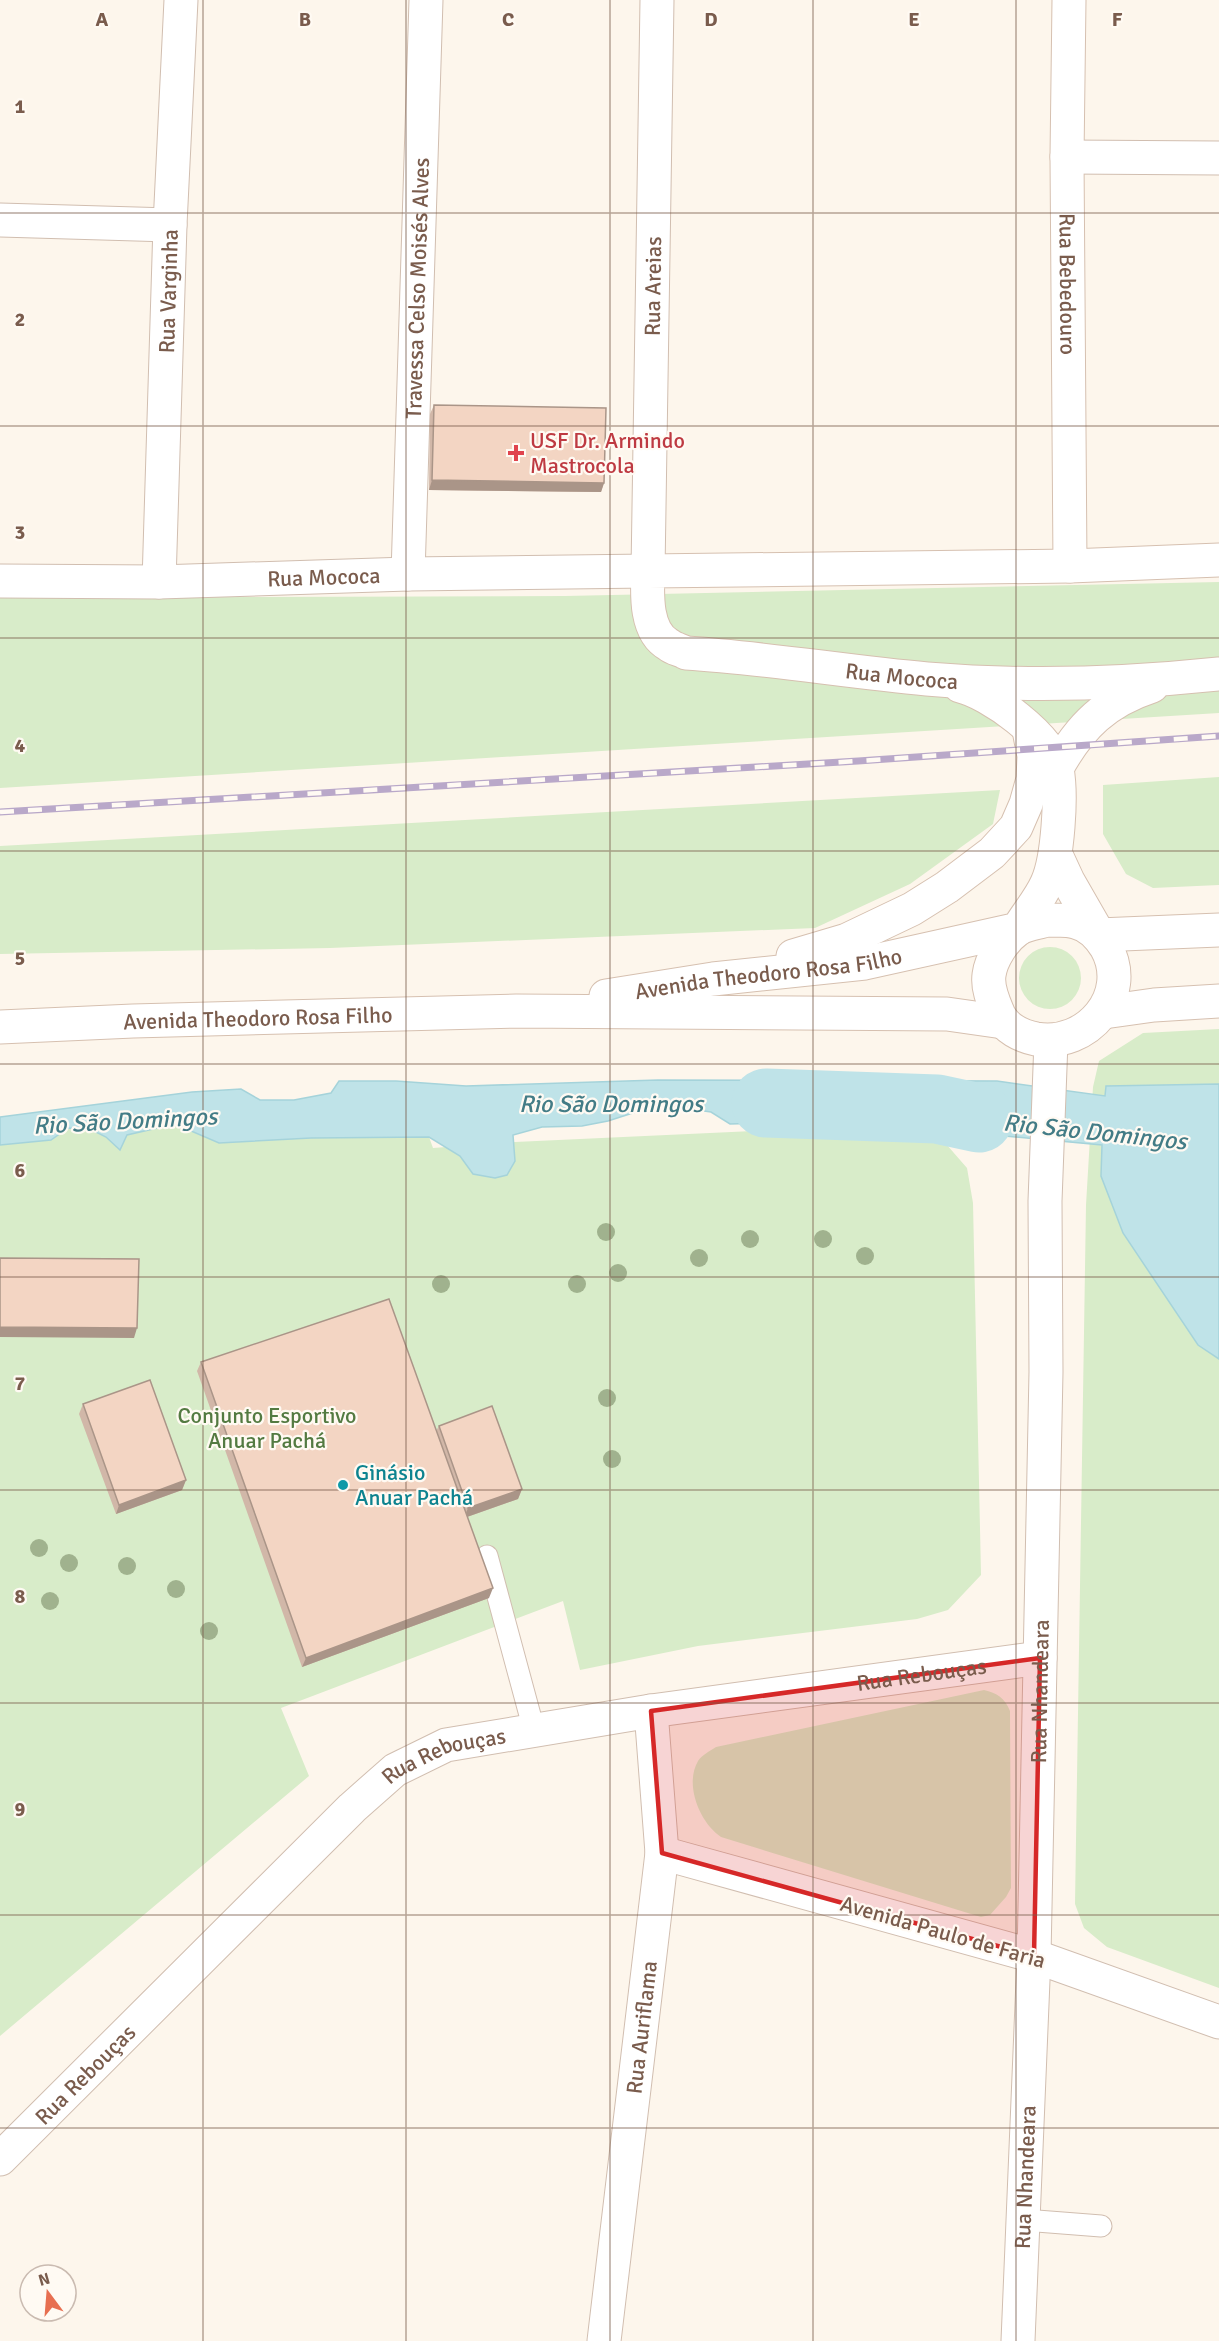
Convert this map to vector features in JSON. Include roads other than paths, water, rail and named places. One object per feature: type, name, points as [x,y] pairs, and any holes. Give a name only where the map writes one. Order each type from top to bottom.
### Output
[{"type":"street","name":"Rua Varginha","points":[[159,582],[170,225],[181,0]]},
{"type":"street","name":"Travessa Celso Moisés Alves","points":[[408,574],[426,0]]},
{"type":"street","name":"Rua Areias","points":[[648,571],[657,0]]},
{"type":"street","name":"Rua Bebedouro","points":[[1069,0],[1067,157],[1070,566]]},
{"type":"street","points":[[1067,157],[1219,158]]},
{"type":"street","points":[[0,220],[170,225]]},
{"type":"street","name":"Rua Mococa","points":[[0,581],[159,582],[408,574],[1070,566],[1219,560]]},
{"type":"street","name":"Rua Mococa","points":[[648,571],[646,598],[654,627],[667,645],[686,653],[929,679],[1058,684],[1173,679],[1219,674]]},
{"type":"street","points":[[929,679],[974,689],[1005,708],[1029,728],[1049,752],[1057,768],[1056,855],[1047,883],[1018,929],[999,949],[989,975],[992,1000],[1003,1022],[1024,1037],[1051,1041],[1079,1033],[1104,1012],[1114,985],[1112,959],[1056,855]]},
{"type":"street","points":[[1057,768],[1071,742],[1085,726],[1112,704],[1129,693],[1173,679]]},
{"type":"street","points":[[713,979],[847,940],[912,909],[947,887],[992,853],[1016,827],[1026,804],[1033,779],[1034,756],[1029,728]]},
{"type":"street","points":[[1018,929],[1047,920],[1075,922],[1099,935],[1219,930]]},
{"type":"street","name":"Avenida Theodoro Rosa Filho","points":[[516,1011],[713,979],[865,963],[1018,929]]},
{"type":"street","points":[[1104,1012],[1154,1005],[1219,1001]]},
{"type":"street","name":"Avenida Theodoro Rosa Filho","points":[[0,1027],[133,1021],[516,1011],[947,1014],[1003,1022]]},
{"type":"street","name":"Rua Nhandeara","points":[[1018,2341],[1034,1956],[1046,1372],[1048,1080],[1051,1041]]},
{"type":"street","name":"Rua Rebouças","points":[[0,2159],[352,1808],[395,1770],[446,1745],[651,1711],[1040,1658]]},
{"type":"street","name":"Rua Auriflama","points":[[604,2341],[663,1853],[651,1711]]},
{"type":"street","name":"Avenida Paulo de Faria","points":[[663,1853],[1034,1956],[1219,2022]]},
{"type":"lane","points":[[487,1556],[534,1730]]},
{"type":"lane","points":[[1024,2220],[1101,2226]]},
{"type":"water","points":[[658,1080],[997,1081],[1105,1096],[1106,1086],[1219,1084],[1219,1359],[1198,1345],[1123,1233],[1101,1176],[1102,1145],[994,1135],[973,1125],[907,1114],[879,1105],[836,1108],[765,1123],[730,1124],[711,1112],[676,1107],[639,1111],[582,1126],[542,1127],[513,1135],[515,1161],[507,1175],[495,1178],[473,1174],[460,1156],[429,1137],[311,1138],[219,1143],[175,1124],[127,1135],[120,1150],[106,1137],[90,1129],[68,1128],[51,1140],[0,1145],[0,1117],[192,1092],[241,1089],[260,1100],[294,1100],[331,1093],[339,1081],[396,1081],[466,1086]]},
{"type":"waterway","name":"Rio São Domingos","points":[[766,1103],[937,1109],[979,1118]]},
{"type":"railway","points":[[0,812],[858,761],[1219,736]]},
{"type":"place","name":"USF Dr. Armindo Mastrocola","points":[[516,453]]},
{"type":"place","name":"Ginásio Anuar Pachá","points":[[343,1485]]},
{"type":"park label","name":"Conjunto Esportivo Anuar Pachá","points":[[267,1428]]}]
